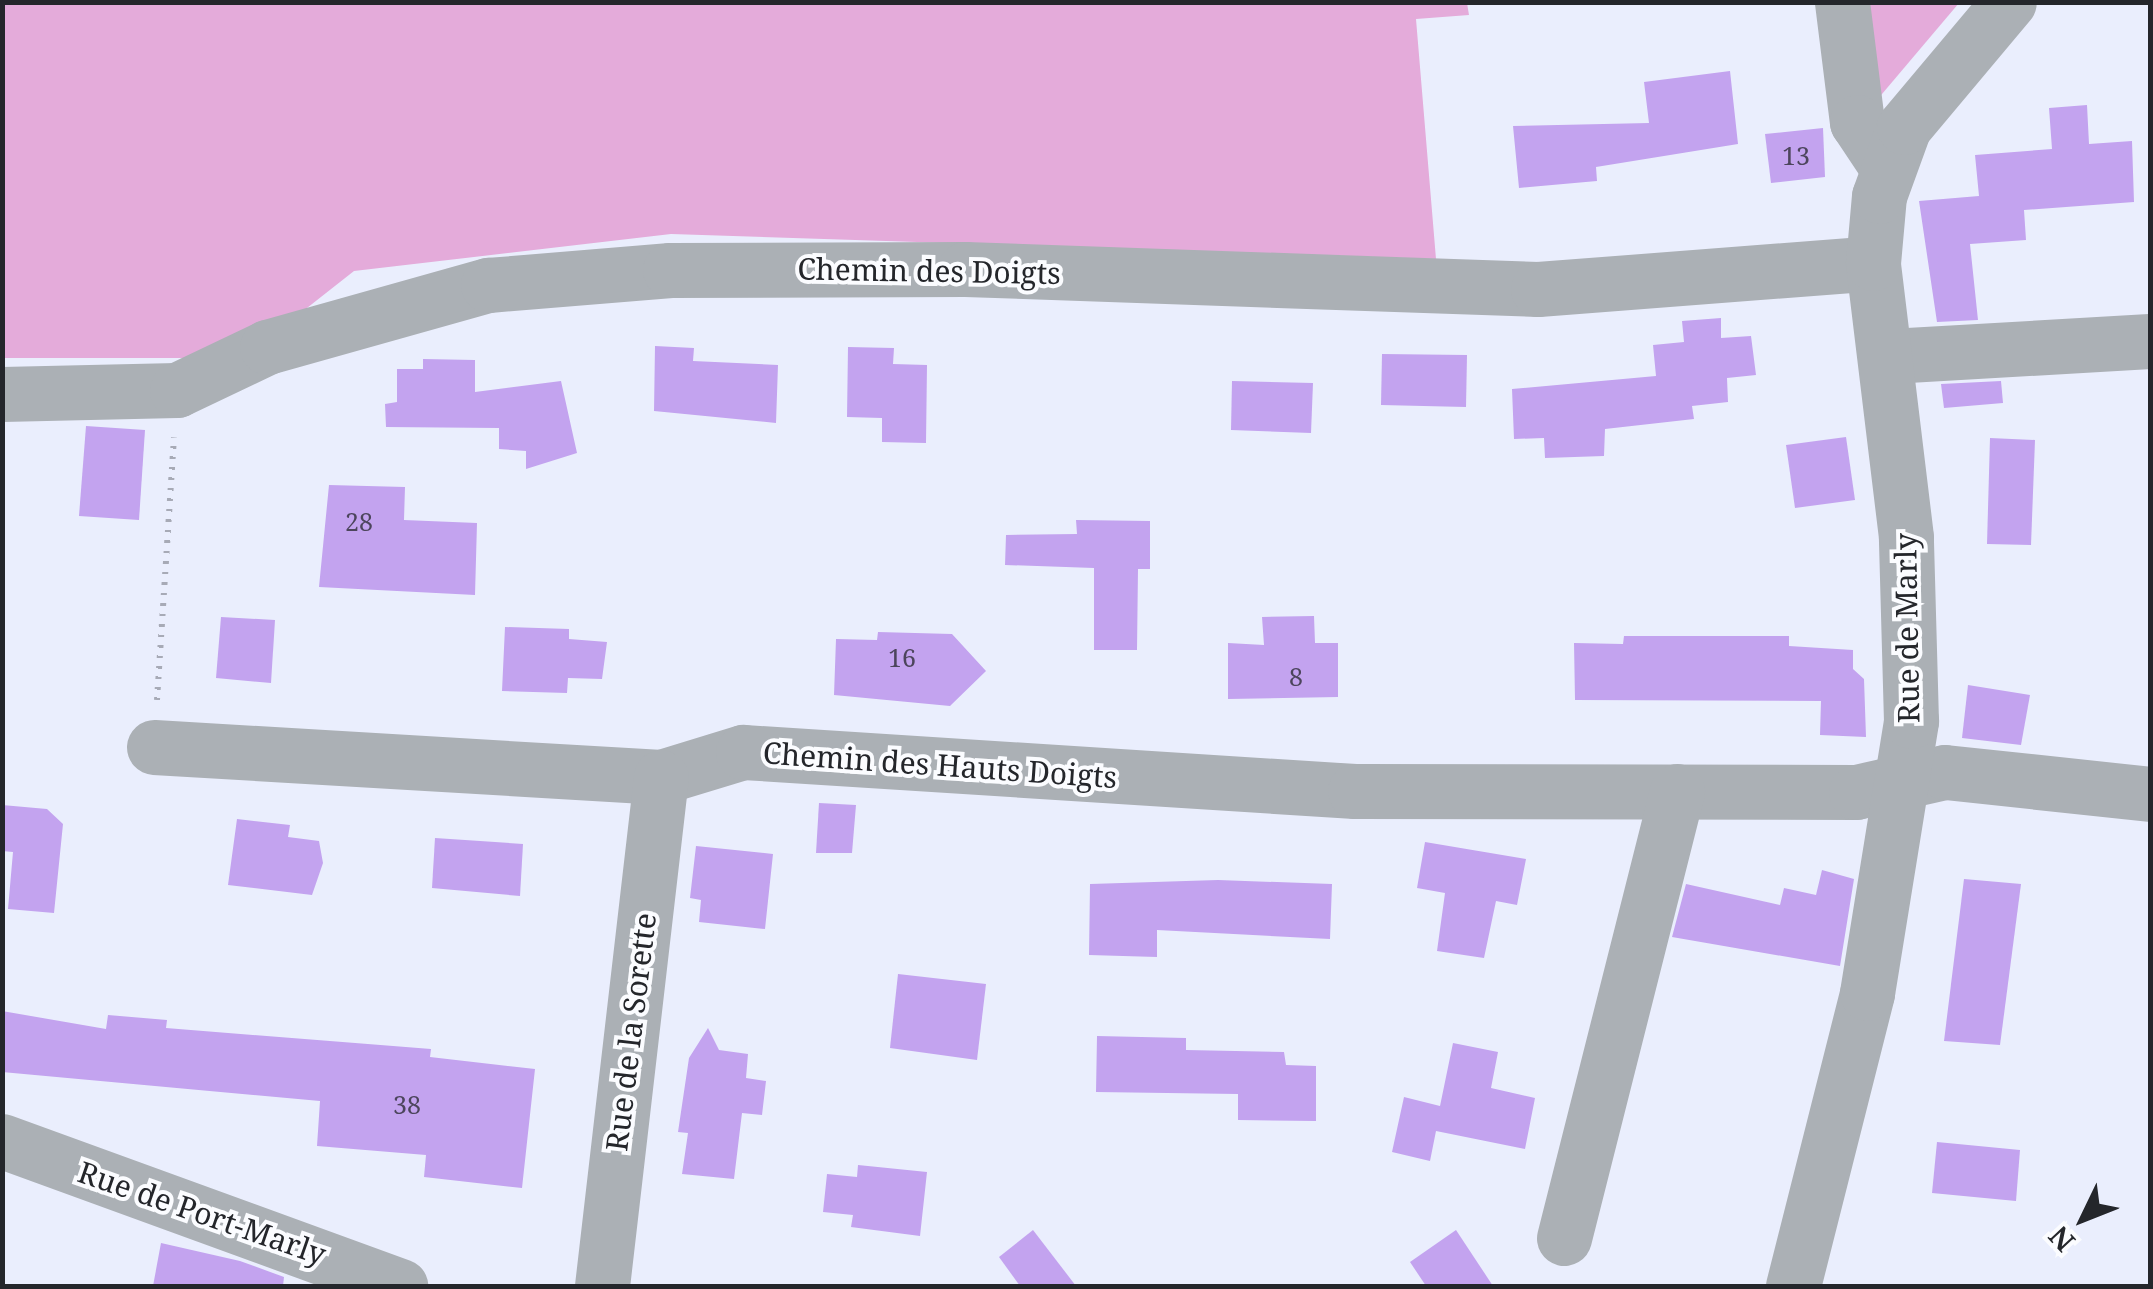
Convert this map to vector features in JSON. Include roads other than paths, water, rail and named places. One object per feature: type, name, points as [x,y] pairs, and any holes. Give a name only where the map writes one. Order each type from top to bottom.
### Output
[{"type":"street","points":[[1842,2],[1857,122],[1887,167]]},
{"type":"street","name":"Rue de Marly","points":[[1793,1286],[1867,993],[1906,780],[1906,537],[1890,356],[1873,264],[1887,167],[1939,77],[2009,2]]},
{"type":"street","name":"Chemin des Doigts","points":[[2,394],[178,390],[267,348],[488,285],[670,270],[965,268],[1538,289],[1873,264]]},
{"type":"street","points":[[1890,356],[2150,341]]},
{"type":"street","name":"Chemin des Hauts Doigts","points":[[154,746],[661,777],[742,752],[1356,791],[1856,792],[1945,772],[2150,794]]},
{"type":"street","name":"Rue de la Sorette","points":[[602,1286],[661,777]]},
{"type":"street","points":[[1564,1238],[1677,791]]},
{"type":"street","name":"Rue de Port-Marly","points":[[2,1142],[400,1286]]}]
